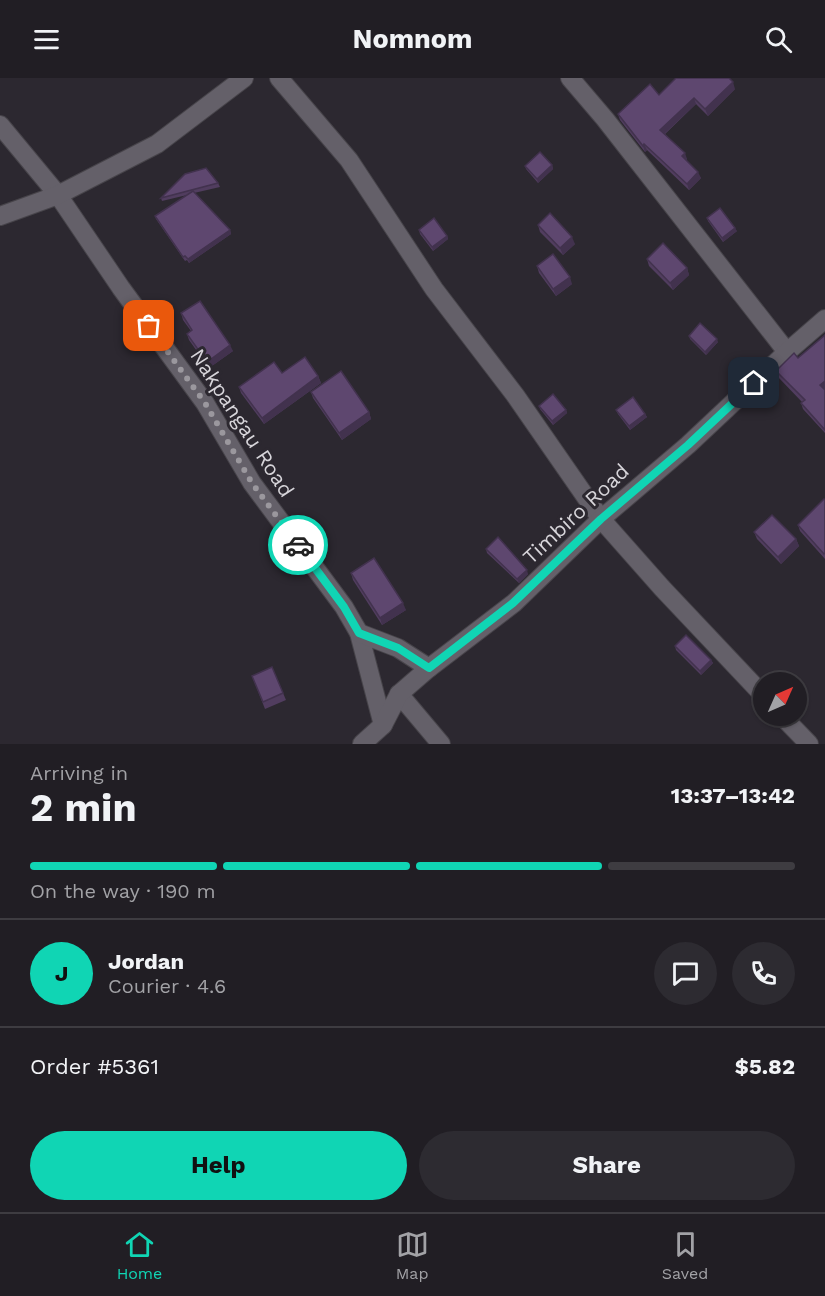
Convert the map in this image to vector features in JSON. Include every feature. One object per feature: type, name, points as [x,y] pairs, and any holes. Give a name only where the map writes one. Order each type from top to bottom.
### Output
[{"type":"street","points":[[0,216],[57,195],[158,144],[244,78]]},
{"type":"street","points":[[279,78],[349,160],[435,289],[515,395],[601,519],[753,684]]},
{"type":"street","points":[[570,78],[605,119],[787,352]]},
{"type":"street","name":"Nakpangau Road","points":[[0,125],[57,195],[205,403],[252,483],[344,607],[359,633],[382,725]]},
{"type":"street","name":"Timbiro Road","points":[[362,744],[382,725],[399,694],[513,603],[601,519],[688,445],[825,319]]},
{"type":"street","points":[[359,633],[398,648],[429,668]]},
{"type":"street","points":[[399,694],[441,744]]},
{"type":"street","points":[[378,744],[382,725]]},
{"type":"street","points":[[792,726],[809,744]]},
{"type":"building","points":[[676,78],[729,78],[733,82],[705,109],[694,98],[660,130],[685,153],[682,156],[698,172],[687,184],[644,144],[643,146],[618,114],[650,84],[659,95]]},
{"type":"building","points":[[540,152],[552,165],[537,179],[525,166]]},
{"type":"building","points":[[206,168],[218,183],[161,198],[185,174]]},
{"type":"building","points":[[193,191],[230,230],[188,259],[183,257],[155,216]]},
{"type":"building","points":[[720,208],[735,228],[722,238],[707,218]]},
{"type":"building","points":[[550,213],[572,237],[560,248],[538,225]]},
{"type":"building","points":[[434,218],[447,236],[432,247],[419,230]]},
{"type":"building","points":[[663,243],[687,268],[670,283],[647,259]]},
{"type":"building","points":[[553,254],[570,277],[553,289],[537,266]]},
{"type":"building","points":[[200,301],[230,345],[207,362],[187,334],[192,330],[181,313]]},
{"type":"building","points":[[700,323],[717,339],[705,352],[689,336]]},
{"type":"building","points":[[825,335],[825,381],[820,385],[825,390],[825,430],[801,403],[805,400],[776,371],[794,353],[798,358]]},
{"type":"building","points":[[305,357],[318,376],[262,418],[239,387],[274,362],[282,373]]},
{"type":"building","points":[[341,371],[369,412],[339,433],[311,392]]},
{"type":"building","points":[[553,394],[566,410],[552,421],[539,406]]},
{"type":"building","points":[[633,397],[645,414],[629,426],[616,410]]},
{"type":"building","points":[[824,499],[825,553],[824,554],[798,525]]},
{"type":"building","points":[[772,515],[796,539],[778,557],[754,532]]},
{"type":"building","points":[[498,537],[527,570],[517,579],[486,549]]},
{"type":"building","points":[[374,558],[403,603],[380,618],[351,573]]},
{"type":"building","points":[[686,635],[711,660],[700,671],[675,646]]},
{"type":"building","points":[[272,667],[283,693],[263,702],[252,676]]},
{"type":"way so far","points":[[149,326],[205,403],[252,483],[298,545]]},
{"type":"route","points":[[298,545],[344,607],[359,633],[398,648],[429,668],[513,603],[601,519],[688,445],[754,383]]}]
